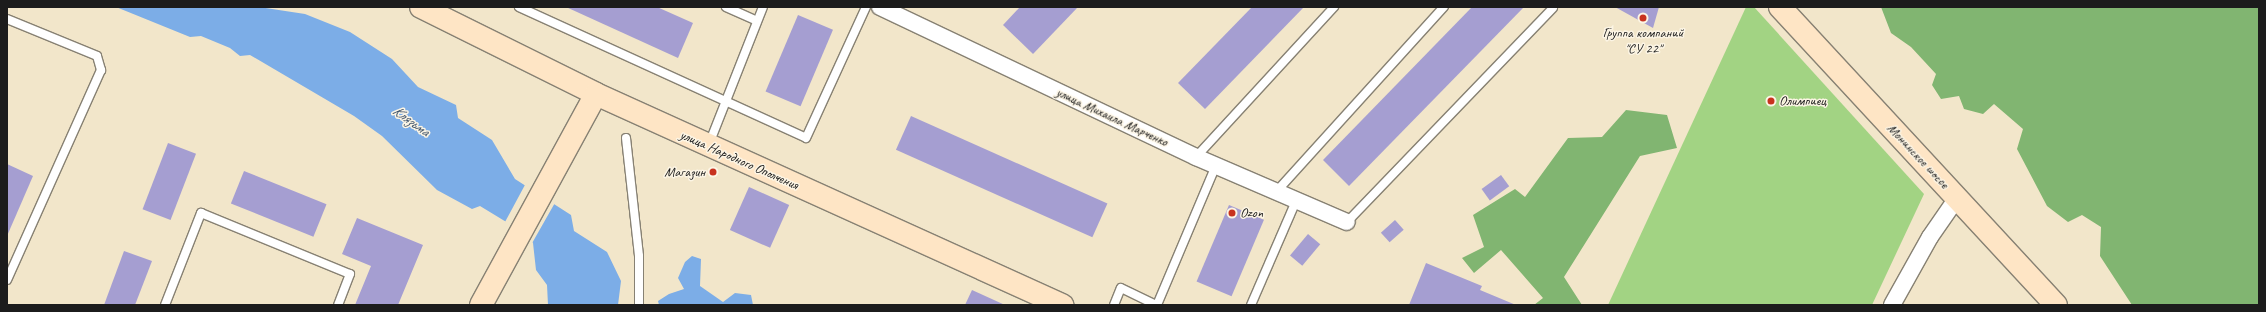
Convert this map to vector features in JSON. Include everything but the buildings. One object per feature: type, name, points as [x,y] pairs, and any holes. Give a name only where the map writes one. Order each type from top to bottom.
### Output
[{"type":"street","name":"улица Народного Ополчения","points":[[421,7],[596,94],[1062,305]]},
{"type":"street","name":"Монинское шоссе","points":[[1780,7],[2056,305]]},
{"type":"street","name":"улица Михаила Марченко","points":[[887,8],[1196,157],[1347,222]]},
{"type":"street","points":[[481,305],[494,284],[562,154],[596,94]]},
{"type":"street","points":[[1894,304],[1957,198]]},
{"type":"lane","points":[[519,7],[806,138],[866,7]]},
{"type":"lane","points":[[726,7],[757,21]]},
{"type":"lane","points":[[708,146],[763,7]]},
{"type":"lane","points":[[1196,157],[1334,7]]},
{"type":"lane","points":[[1276,192],[1444,7]]},
{"type":"lane","points":[[1347,222],[1553,8]]},
{"type":"lane","points":[[7,18],[97,56],[101,70],[7,280]]},
{"type":"lane","points":[[626,138],[639,256],[639,305]]},
{"type":"lane","points":[[1114,305],[1121,288],[1155,304],[1216,165]]},
{"type":"lane","points":[[1250,305],[1296,201]]},
{"type":"lane","points":[[165,305],[201,213],[350,274],[338,305]]},
{"type":"green space","name":"Олимпиец","points":[[1746,7],[1754,7],[1924,194],[1872,305],[1608,305]]},
{"type":"green space","points":[[1881,7],[2259,7],[2259,305],[2132,305],[2100,256],[2101,227],[2082,215],[2068,222],[2047,206],[2017,149],[2023,129],[1994,104],[1983,114],[1964,109],[1959,96],[1941,99],[1932,85],[1936,74],[1911,47],[1891,33]]},
{"type":"green space","points":[[1626,110],[1667,115],[1677,148],[1640,156],[1564,277],[1582,305],[1534,305],[1543,298],[1501,250],[1474,273],[1462,258],[1484,247],[1473,215],[1515,189],[1525,197],[1568,138],[1602,137]]},
{"type":"water","name":"Клязьма","points":[[116,7],[259,7],[305,14],[350,32],[392,59],[418,87],[456,105],[458,118],[492,140],[515,179],[571,215],[574,231],[607,252],[621,281],[618,305],[548,305],[547,285],[536,270],[533,243],[526,234],[480,206],[472,209],[437,190],[382,136],[354,116],[250,55],[240,56],[230,48],[201,36],[190,37]]},
{"type":"water","points":[[692,256],[701,259],[700,286],[723,302],[735,293],[751,295],[753,305],[659,305],[658,301],[669,294],[684,289],[678,278],[685,262]]},
{"type":"pier","points":[[526,183],[556,201],[531,245],[525,236],[505,222]]},
{"type":"place","name":"Группа компаний \"СУ 22\"","points":[[1643,18]]},
{"type":"place","name":"Олимпиец","points":[[1771,101]]},
{"type":"place","name":"Магазин","points":[[713,172]]},
{"type":"place","name":"Ozon","points":[[1232,213]]}]
